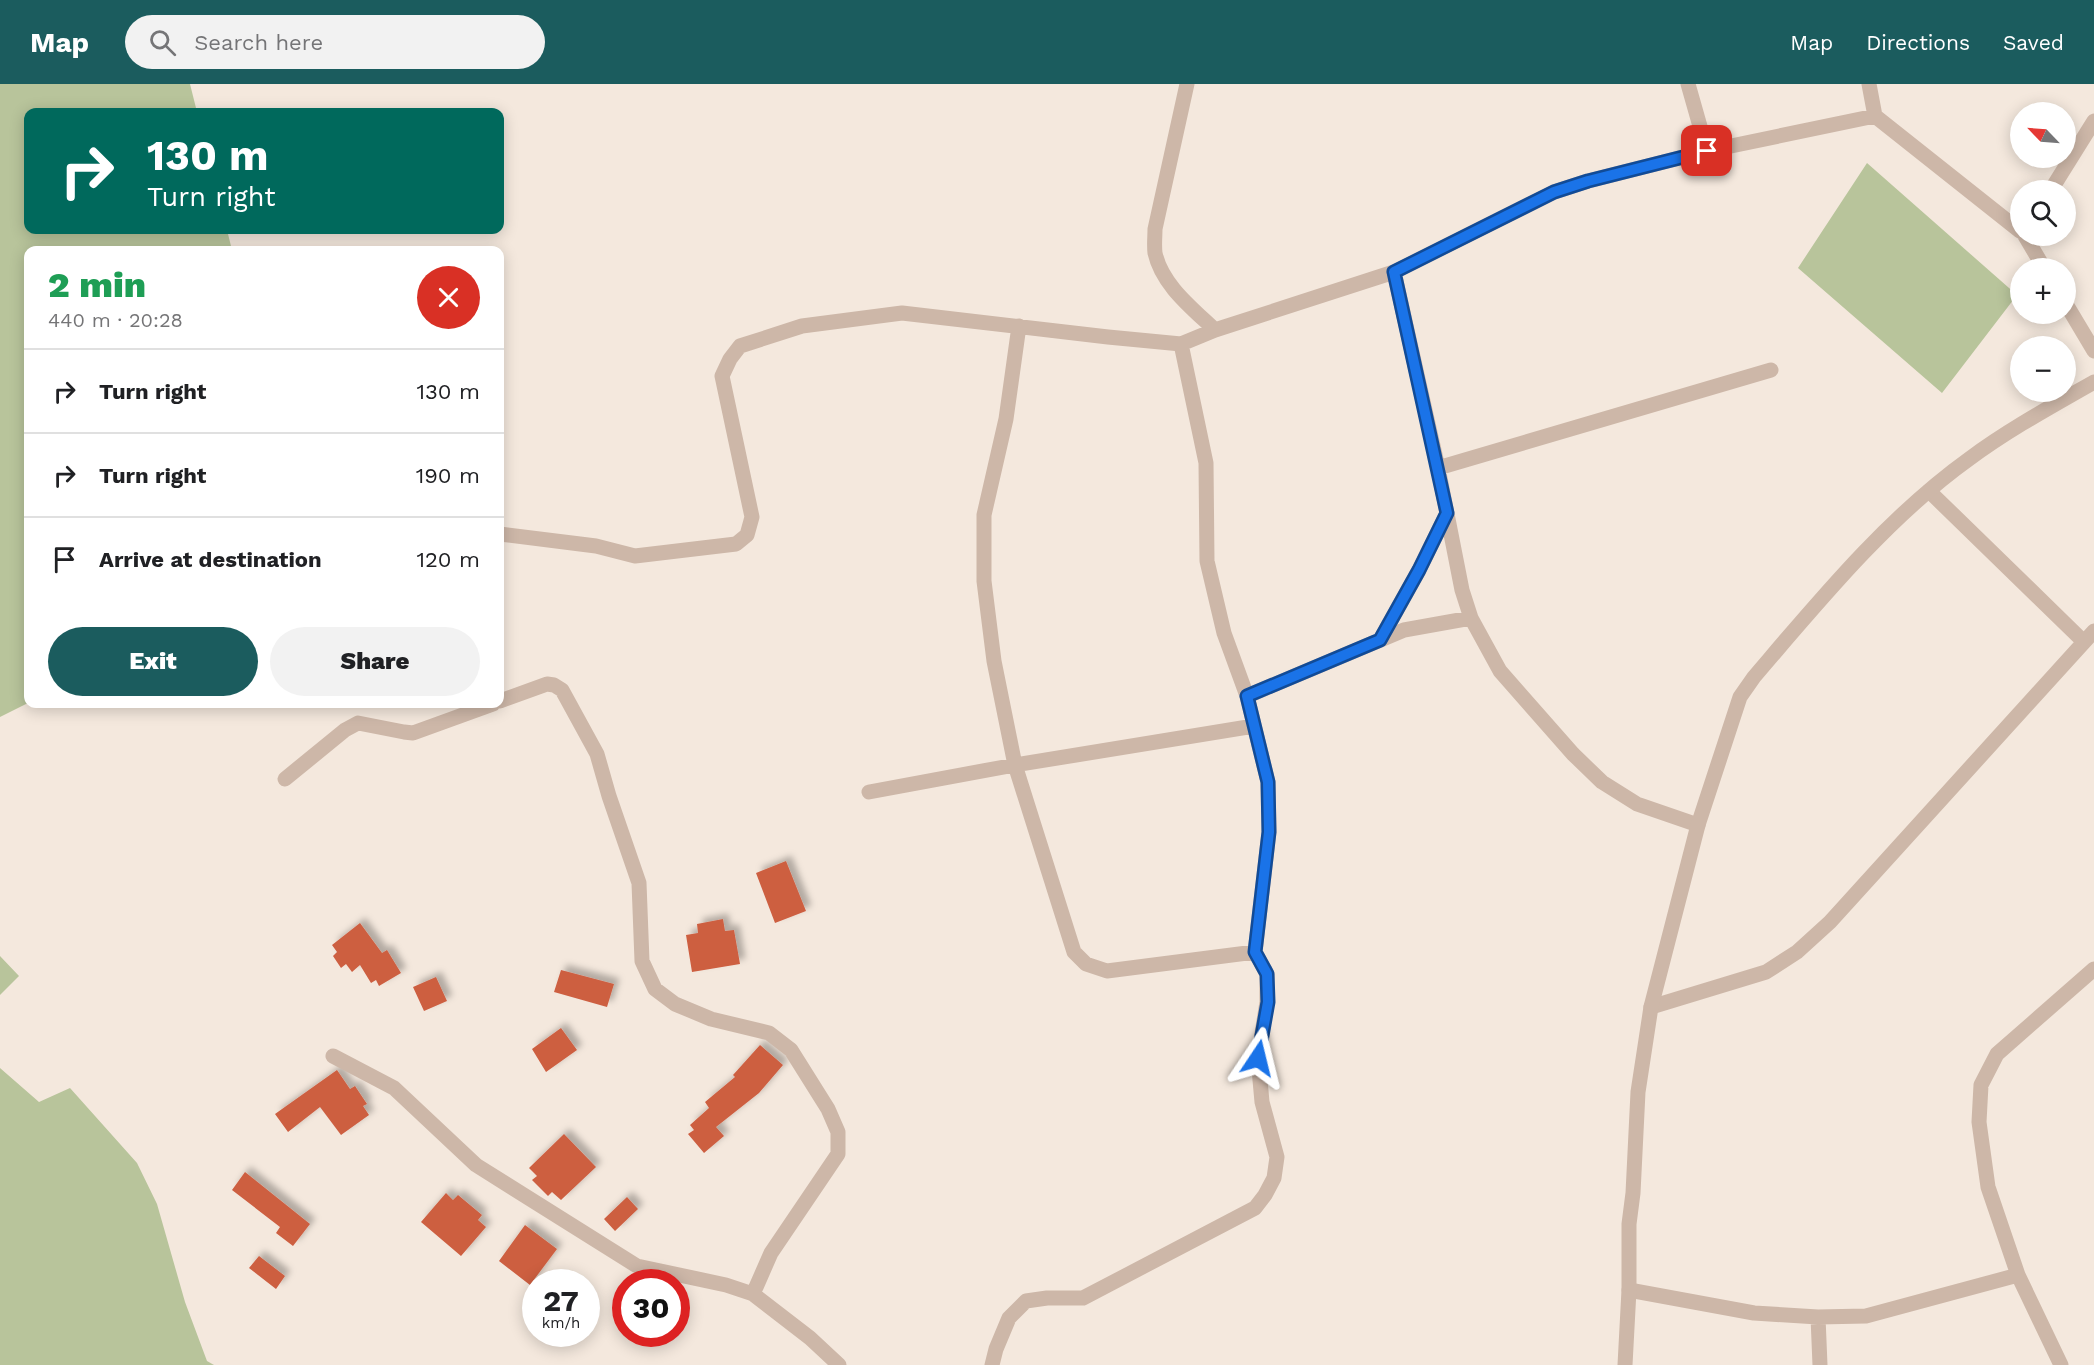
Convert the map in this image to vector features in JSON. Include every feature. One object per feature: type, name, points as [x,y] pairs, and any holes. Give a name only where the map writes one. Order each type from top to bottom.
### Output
[{"type":"street","points":[[1187,84],[1155,229],[1155,252],[1166,278],[1184,301],[1215,330]]},
{"type":"street","points":[[1688,84],[1707,151]]},
{"type":"street","points":[[1869,84],[1875,116],[2010,223]]},
{"type":"street","points":[[504,534],[596,546],[635,555],[736,544],[747,535],[752,517],[722,376],[730,359],[740,346],[802,326],[902,313],[1181,344],[1215,330],[1394,272],[1554,192],[1588,181],[1707,151],[1875,116]]},
{"type":"street","points":[[2057,180],[2094,120]]},
{"type":"street","points":[[1394,272],[1438,468],[1462,590],[1471,618],[1500,671],[1573,754],[1602,782],[1637,804],[1698,825]]},
{"type":"street","points":[[2076,321],[2094,351]]},
{"type":"street","points":[[1019,326],[1006,419],[984,515],[986,593],[994,661],[1014,765],[1074,952],[1086,964],[1107,971],[1255,952]]},
{"type":"street","points":[[992,1365],[1009,1318],[1026,1301],[1047,1298],[1083,1299],[1255,1208],[1274,1178],[1277,1157],[1262,1102],[1258,1058],[1268,1002],[1267,974],[1255,952],[1269,832],[1268,782],[1247,696],[1224,633],[1207,561],[1206,462],[1181,344]]},
{"type":"street","points":[[1438,468],[1771,370]]},
{"type":"street","points":[[1625,1365],[1629,1290],[1629,1224],[1633,1193],[1638,1092],[1651,1007],[1698,825],[1740,697],[1782,644],[1861,555],[1929,491],[1969,459],[2094,382]]},
{"type":"street","points":[[1651,1007],[1766,972],[1797,952],[1830,922],[2089,636],[1929,491]]},
{"type":"street","points":[[1380,640],[1419,570],[1447,513]]},
{"type":"street","points":[[1247,696],[1404,630],[1471,618]]},
{"type":"street","points":[[504,700],[547,684],[555,685],[561,690],[597,754],[639,883],[642,961],[655,989],[675,1004],[711,1019],[769,1033],[791,1050],[828,1108],[838,1132],[838,1154],[771,1253],[753,1294]]},
{"type":"street","points":[[285,779],[345,730],[358,723],[413,733],[482,708]]},
{"type":"street","points":[[868,792],[1014,765],[1254,726]]},
{"type":"street","points":[[2061,1365],[2018,1275],[1988,1187],[1979,1122],[1980,1085],[1997,1054],[2094,969]]},
{"type":"street","points":[[333,1056],[394,1088],[476,1165],[637,1266],[726,1285],[753,1294],[810,1338],[839,1365]]},
{"type":"street","points":[[1629,1290],[1754,1313],[1866,1317],[2018,1275]]},
{"type":"street","points":[[1818,1317],[1820,1365]]},
{"type":"green space","points":[[0,84],[190,84],[196,108],[24,108],[24,234],[228,234],[231,246],[24,246],[24,705],[0,717]]},
{"type":"green space","points":[[1867,163],[2010,289],[2010,304],[1942,393],[1798,268]]},
{"type":"green space","points":[[0,956],[19,976],[0,995]]},
{"type":"green space","points":[[0,1068],[39,1102],[70,1088],[137,1163],[157,1204],[185,1302],[207,1361],[214,1365],[0,1365]]},
{"type":"building","points":[[786,861],[806,911],[775,923],[756,873]]},
{"type":"building","points":[[723,919],[725,931],[734,930],[740,964],[692,972],[686,935],[698,933],[697,924]]},
{"type":"building","points":[[360,923],[382,953],[387,950],[401,973],[379,986],[376,980],[371,983],[360,965],[352,972],[346,964],[341,968],[333,956],[337,952],[332,945]]},
{"type":"building","points":[[561,970],[614,984],[607,1007],[554,992]]},
{"type":"building","points":[[436,977],[447,1001],[424,1011],[413,987]]},
{"type":"building","points":[[561,1028],[577,1050],[546,1072],[532,1049]]},
{"type":"building","points":[[760,1045],[783,1065],[759,1093],[716,1127],[724,1136],[704,1153],[688,1134],[694,1130],[690,1125],[709,1108],[705,1102],[735,1077],[733,1075]]},
{"type":"building","points":[[337,1070],[350,1089],[355,1086],[367,1104],[363,1106],[369,1115],[341,1135],[320,1107],[288,1132],[275,1114]]},
{"type":"building","points":[[564,1134],[596,1167],[561,1200],[552,1192],[548,1196],[532,1180],[537,1176],[529,1168]]},
{"type":"building","points":[[245,1172],[310,1224],[293,1246],[276,1233],[280,1227],[232,1190]]},
{"type":"building","points":[[446,1193],[453,1200],[458,1195],[482,1215],[478,1220],[486,1227],[461,1256],[421,1222]]},
{"type":"building","points":[[627,1197],[638,1209],[615,1231],[604,1219]]},
{"type":"building","points":[[525,1225],[557,1249],[542,1269],[522,1269],[522,1279],[499,1261]]},
{"type":"building","points":[[259,1256],[285,1276],[276,1289],[249,1268]]},
{"type":"route","points":[[1258,1058],[1268,1002],[1267,974],[1255,952],[1269,832],[1268,782],[1247,696],[1380,640],[1419,570],[1447,513],[1394,272],[1554,192],[1588,181],[1707,151]]}]
